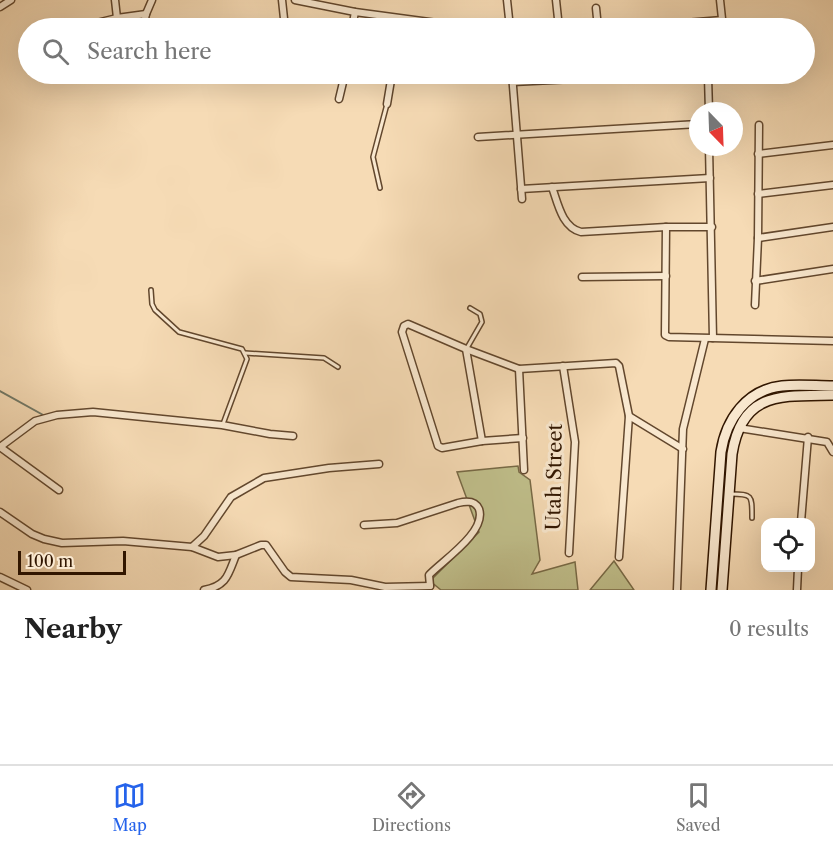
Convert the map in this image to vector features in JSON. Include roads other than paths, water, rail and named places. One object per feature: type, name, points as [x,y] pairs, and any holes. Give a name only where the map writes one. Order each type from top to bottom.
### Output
[{"type":"main road","points":[[722,590],[721,452],[725,432],[733,416],[753,396],[773,388],[833,386]]},
{"type":"main road","points":[[711,590],[729,494],[732,454],[739,428],[753,410],[775,397],[833,395]]},
{"type":"street","points":[[0,7],[11,0]]},
{"type":"street","points":[[115,0],[117,18],[146,14]]},
{"type":"street","points":[[145,18],[152,0]]},
{"type":"street","points":[[282,0],[284,18]]},
{"type":"street","points":[[295,0],[394,18]]},
{"type":"street","points":[[507,0],[509,18]]},
{"type":"street","points":[[556,0],[558,18]]},
{"type":"street","points":[[720,0],[722,18]]},
{"type":"street","points":[[596,8],[597,18]]},
{"type":"street","points":[[354,18],[355,12]]},
{"type":"street","points":[[339,99],[343,84]]},
{"type":"street","points":[[387,104],[390,84]]},
{"type":"street","points":[[513,84],[522,199]]},
{"type":"street","points":[[708,84],[709,102]]},
{"type":"street","points":[[478,137],[689,125]]},
{"type":"street","points":[[755,305],[759,125]]},
{"type":"street","points":[[758,154],[833,145]]},
{"type":"street","points":[[676,590],[683,429],[689,401],[709,339],[712,227],[709,156]]},
{"type":"street","points":[[521,189],[710,178]]},
{"type":"street","points":[[758,194],[833,185]]},
{"type":"street","points":[[552,187],[567,225],[580,232],[666,226],[712,227]]},
{"type":"street","points":[[666,226],[663,332],[665,335],[709,339],[833,341]]},
{"type":"street","points":[[758,238],[833,227]]},
{"type":"street","points":[[755,281],[833,269]]},
{"type":"street","points":[[582,277],[666,276]]},
{"type":"street","points":[[523,438],[482,441],[442,448],[438,446],[402,332],[404,326],[408,324],[519,369],[616,363],[619,366],[628,416],[619,557]]},
{"type":"street","points":[[466,349],[482,441]]},
{"type":"street","name":"Utah Street","points":[[564,366],[575,442],[569,554]]},
{"type":"street","points":[[519,369],[524,470]]},
{"type":"street","points":[[59,490],[0,447],[35,421],[57,414],[93,412],[222,425],[293,436]]},
{"type":"street","points":[[628,416],[683,449]]},
{"type":"street","points":[[739,428],[808,437],[827,442],[833,452]]},
{"type":"street","points":[[801,518],[808,437]]},
{"type":"street","points":[[192,547],[204,537],[231,496],[264,478],[330,468],[379,464]]},
{"type":"street","points":[[364,525],[404,521],[467,501],[475,504],[480,516],[476,528],[452,556],[429,575],[430,586]]},
{"type":"street","points":[[0,512],[32,534],[62,543],[123,541],[192,547],[213,557],[236,555],[261,545],[267,545],[291,577],[351,580],[384,587],[430,586],[437,590]]},
{"type":"street","points":[[204,590],[224,582],[236,555]]},
{"type":"street","points":[[797,590],[798,572]]},
{"type":"street","points":[[0,577],[27,590]]},
{"type":"lane","points":[[380,188],[373,157],[387,104]]},
{"type":"lane","points":[[151,290],[152,304],[179,332],[242,350],[245,353],[319,357],[330,360],[338,367]]},
{"type":"lane","points":[[466,349],[482,322],[480,314],[470,308]]},
{"type":"lane","points":[[222,425],[247,358],[245,353]]},
{"type":"lane","points":[[729,494],[750,496],[752,518]]},
{"type":"waterway","points":[[0,391],[45,416]]}]
